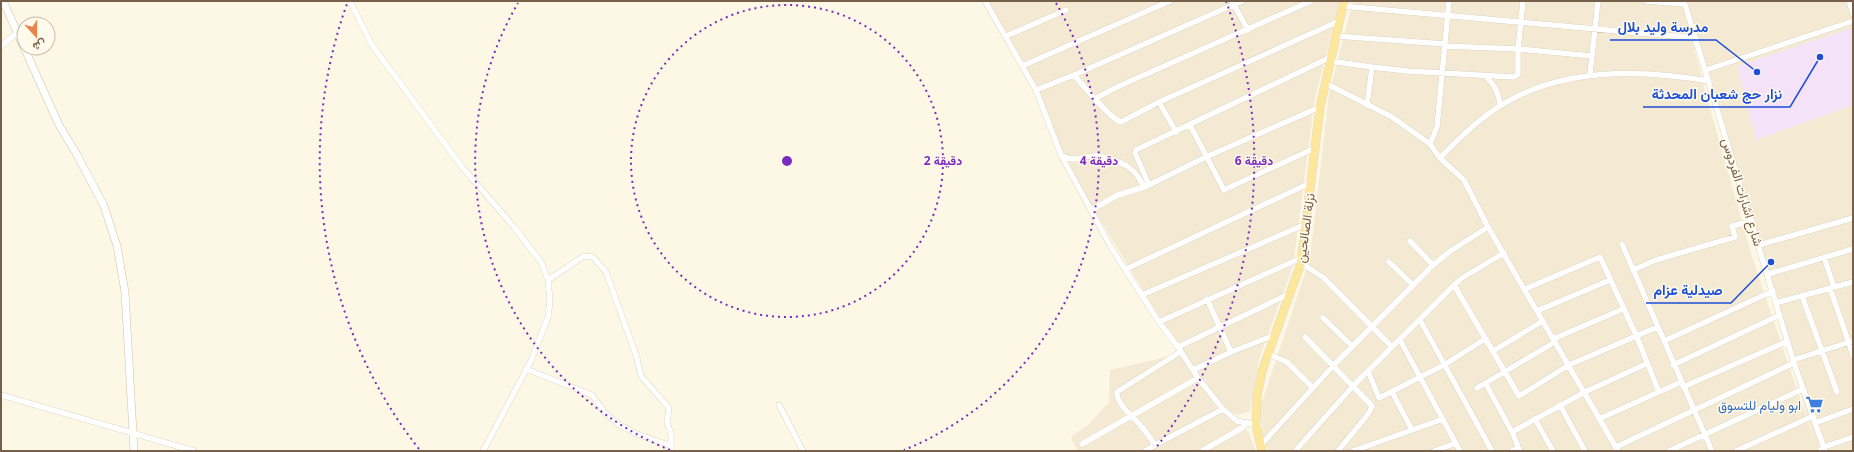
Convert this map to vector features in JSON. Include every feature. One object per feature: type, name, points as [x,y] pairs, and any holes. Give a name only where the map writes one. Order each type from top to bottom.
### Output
[{"type":"main road","name":"نزلة الصالحين","points":[[1261,449],[1256,425],[1257,396],[1268,354],[1291,293],[1301,260],[1320,107],[1343,4]]},
{"type":"street","points":[[3,1],[16,31]]},
{"type":"street","points":[[350,1],[372,45],[462,167],[514,227],[541,262],[548,280],[550,301],[548,317],[526,369],[483,451]]},
{"type":"street","points":[[985,1],[1036,90],[1061,155],[1112,249],[1159,322],[1222,410],[1237,421],[1256,425]]},
{"type":"street","points":[[1022,66],[1170,1]]},
{"type":"street","points":[[1036,90],[1074,75],[1233,3],[1242,1]]},
{"type":"street","points":[[1096,98],[1117,87],[1311,1]]},
{"type":"street","points":[[1430,144],[1437,127],[1449,1]]},
{"type":"street","points":[[1146,186],[1135,152],[1330,59],[1372,67],[1514,77],[1518,74],[1518,49],[1523,1]]},
{"type":"street","points":[[1590,74],[1598,1]]},
{"type":"street","points":[[1646,1],[1685,3]]},
{"type":"street","points":[[1849,1],[1853,14]]},
{"type":"street","points":[[1233,3],[1248,30]]},
{"type":"street","name":"شارع اشارات الفردوس","points":[[1685,3],[1710,81],[1794,362],[1823,450]]},
{"type":"street","points":[[1343,4],[1520,23],[1696,38]]},
{"type":"street","points":[[1006,36],[1066,10]]},
{"type":"street","points":[[1706,70],[1853,21]]},
{"type":"street","points":[[1074,75],[1096,98],[1106,112],[1119,122],[1159,102],[1339,22]]},
{"type":"street","points":[[1,46],[16,34]]},
{"type":"street","points":[[1336,36],[1445,45],[1518,49],[1592,56]]},
{"type":"street","points":[[28,56],[59,125],[76,153],[104,206],[117,246],[125,292],[134,451]]},
{"type":"street","points":[[1367,105],[1372,67]]},
{"type":"street","points":[[1440,158],[1483,118],[1514,97],[1541,86],[1590,74],[1673,75],[1710,81]]},
{"type":"street","points":[[1485,76],[1493,83],[1497,90],[1500,106]]},
{"type":"street","points":[[1325,83],[1392,117],[1430,144],[1440,158],[1464,180],[1488,227],[1617,449],[1794,362],[1851,342]]},
{"type":"street","points":[[1159,102],[1176,132]]},
{"type":"street","points":[[1090,210],[1118,195],[1146,186],[1206,157],[1320,107]]},
{"type":"street","points":[[1190,125],[1222,188],[1227,190],[1315,148]]},
{"type":"street","points":[[1061,155],[1070,160],[1096,155],[1121,162],[1132,169],[1146,186]]},
{"type":"street","points":[[1126,269],[1310,183]]},
{"type":"street","points":[[1759,245],[1853,218]]},
{"type":"street","points":[[1633,270],[1656,260],[1735,237],[1732,226],[1752,221]]},
{"type":"street","points":[[1142,295],[1306,224]]},
{"type":"street","points":[[1261,449],[1333,366],[1433,264],[1488,227]]},
{"type":"street","points":[[1410,240],[1433,264]]},
{"type":"street","points":[[1622,244],[1693,412],[1712,451]]},
{"type":"street","points":[[1768,274],[1853,249]]},
{"type":"street","points":[[1295,451],[1352,386],[1454,285],[1462,278],[1504,253]]},
{"type":"street","points":[[526,369],[592,395],[604,412],[618,424],[637,434],[671,448],[671,434],[667,422],[669,408],[641,376],[637,358],[606,272],[593,257],[584,256],[548,280]]},
{"type":"street","points":[[1525,289],[1600,257],[1636,335],[1646,364],[1659,392]]},
{"type":"street","points":[[1824,257],[1832,288],[1851,342],[1853,355]]},
{"type":"street","points":[[1159,322],[1207,299],[1301,260],[1324,278],[1392,347]]},
{"type":"street","points":[[1389,262],[1413,285]]},
{"type":"street","points":[[1537,311],[1610,280]]},
{"type":"street","points":[[1776,303],[1853,282]]},
{"type":"street","points":[[1454,285],[1519,396],[1569,365],[1657,327]]},
{"type":"street","points":[[1664,341],[1773,292]]},
{"type":"street","points":[[1155,445],[1140,424],[1132,417],[1117,396],[1117,392],[1179,350],[1220,327],[1291,293]]},
{"type":"street","points":[[1802,296],[1837,392]]},
{"type":"street","points":[[1207,299],[1231,352]]},
{"type":"street","points":[[1478,388],[1554,341],[1623,309]]},
{"type":"street","points":[[1673,365],[1780,315]]},
{"type":"street","points":[[1323,318],[1352,346]]},
{"type":"street","points":[[1420,320],[1492,451]]},
{"type":"street","points":[[1493,352],[1543,321]]},
{"type":"street","points":[[1193,370],[1231,352],[1275,336]]},
{"type":"street","points":[[1306,337],[1372,406],[1369,413],[1338,451]]},
{"type":"street","points":[[1368,371],[1379,398],[1444,365],[1485,339]]},
{"type":"street","points":[[1400,340],[1460,451]]},
{"type":"street","points":[[1600,419],[1659,392],[1682,385],[1788,341]]},
{"type":"street","points":[[1268,354],[1287,362],[1313,388]]},
{"type":"street","points":[[1512,432],[1585,392],[1646,364]]},
{"type":"street","points":[[1082,444],[1132,417],[1198,378]]},
{"type":"street","points":[[1486,384],[1512,432],[1519,449],[1512,451]]},
{"type":"street","points":[[1668,451],[1704,436],[1803,389]]},
{"type":"street","points":[[1392,392],[1412,430]]},
{"type":"street","points":[[1,395],[194,451]]},
{"type":"street","points":[[779,405],[803,451]]},
{"type":"street","points":[[1560,405],[1585,451]]},
{"type":"street","points":[[1815,423],[1853,409]]},
{"type":"street","points":[[1146,451],[1222,410]]},
{"type":"street","points":[[1736,451],[1813,416]]},
{"type":"street","points":[[1353,451],[1443,419]]},
{"type":"street","points":[[1535,419],[1553,451]]},
{"type":"street","points":[[1202,451],[1242,428],[1246,424]]},
{"type":"street","points":[[1823,450],[1853,437]]},
{"type":"street","points":[[1434,451],[1456,443]]},
{"type":"shaded area","points":[[986,1],[1340,1],[1315,98],[1293,266],[1259,359],[1250,411],[1238,415],[1224,408],[1175,343],[1061,155],[1046,112]]},
{"type":"shaded area","points":[[1353,1],[1683,1],[1706,95],[1754,263],[1816,445],[1684,1],[1853,1],[1853,451],[1268,451],[1263,438],[1260,408],[1310,258],[1329,94]]},
{"type":"shaded area","points":[[1853,28],[1853,105],[1756,140],[1737,66]]},
{"type":"shaded area","points":[[1179,354],[1217,408],[1248,431],[1256,451],[1078,451],[1071,438],[1089,424],[1109,402],[1110,370]]},
{"type":"place","name":"نزار حج شعبان المحدثة","points":[[1820,57]]},
{"type":"place","name":"مدرسة وليد بلال","points":[[1757,72]]},
{"type":"place","name":"صيدلية عزام","points":[[1771,262]]},
{"type":"place","name":"ابو وليام للتسوق","points":[[1814,405]]}]
